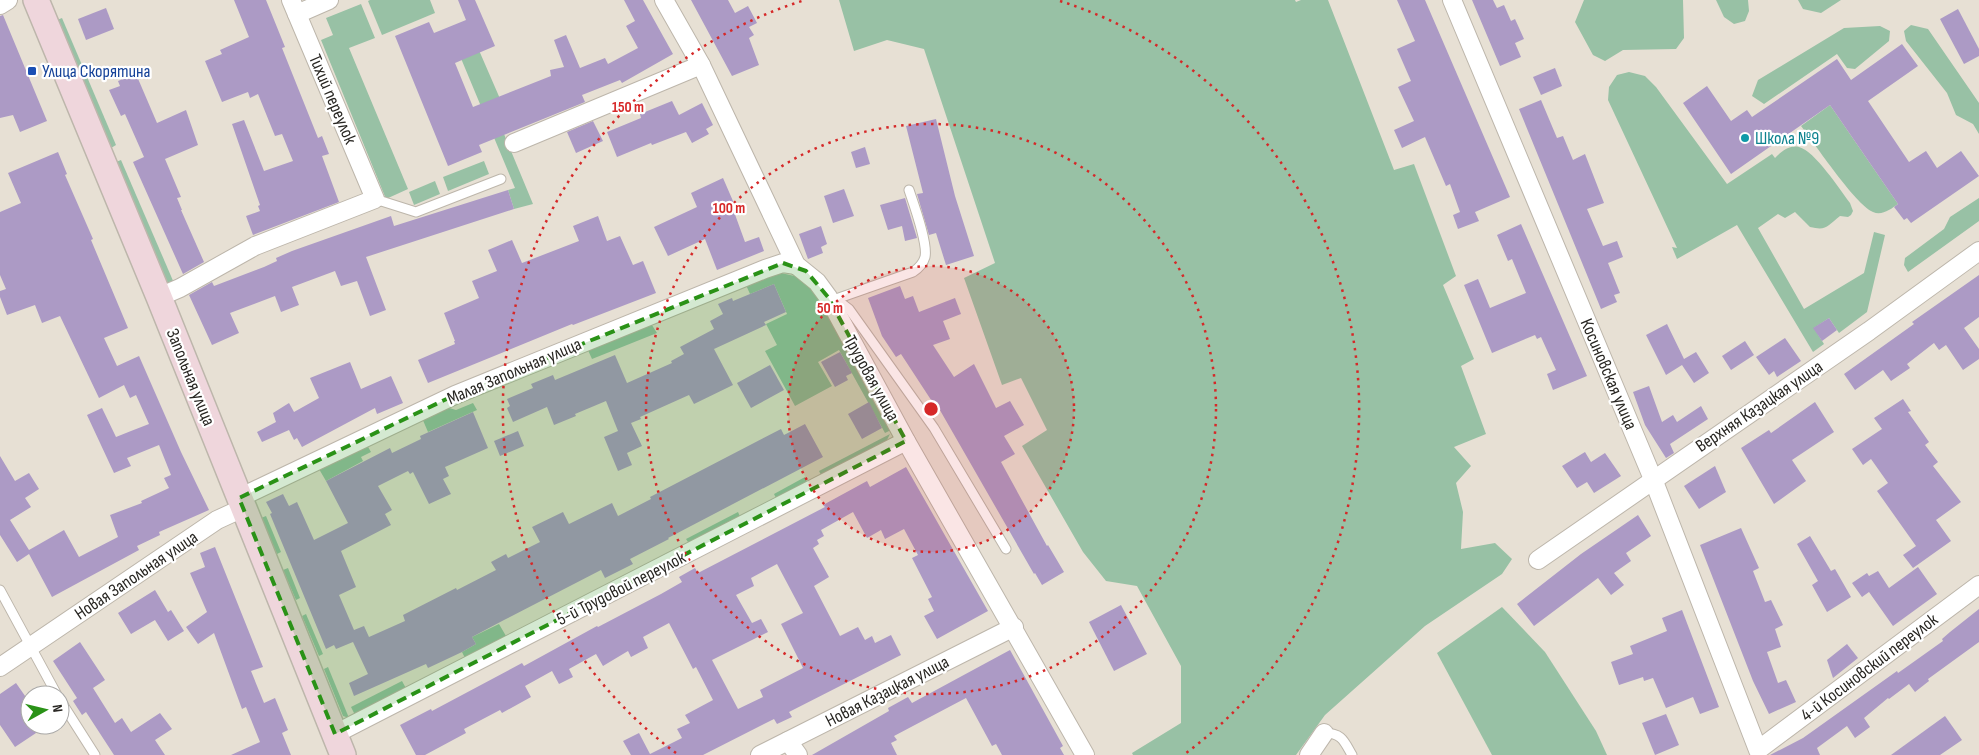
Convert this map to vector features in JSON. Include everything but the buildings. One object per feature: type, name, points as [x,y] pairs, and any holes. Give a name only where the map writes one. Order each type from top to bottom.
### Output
[{"type":"main road","name":"Запольная улица","points":[[36,0],[159,297],[339,745]]},
{"type":"street","points":[[0,5],[8,0]]},
{"type":"street","points":[[294,7],[329,0]]},
{"type":"street","name":"Трудовая улица","points":[[664,0],[701,64],[796,264],[832,298],[906,441],[1014,627],[1085,755]]},
{"type":"street","name":"Косиновская улица","points":[[1452,0],[1653,479],[1758,750]]},
{"type":"street","name":"Тихий переулок","points":[[294,7],[375,199]]},
{"type":"street","points":[[514,143],[701,64]]},
{"type":"street","points":[[159,297],[180,288],[255,246],[375,199]]},
{"type":"street","name":"Верхняя Казацкая улица","points":[[1538,560],[1868,331],[1979,251]]},
{"type":"street","name":"Малая Запольная улица","points":[[241,503],[455,395],[766,269],[783,264],[796,264]]},
{"type":"street","name":"5-й Трудовой переулок","points":[[339,745],[906,441]]},
{"type":"street","name":"Новая Запольная улица","points":[[0,666],[241,503]]},
{"type":"street","name":"4-й Косиновский переулок","points":[[1758,750],[1979,585]]},
{"type":"street","name":"Новая Казацкая улица","points":[[760,755],[793,748],[1014,627]]},
{"type":"street","points":[[1309,755],[1324,733]]},
{"type":"lane","points":[[375,199],[416,212],[501,179]]},
{"type":"lane","points":[[832,298],[913,272],[921,267],[925,257],[925,245],[910,190]]},
{"type":"lane","points":[[832,298],[849,309],[934,428],[1006,549]]},
{"type":"lane","points":[[0,590],[52,685]]},
{"type":"lane","points":[[70,716],[95,755]]},
{"type":"lane","points":[[1324,733],[1336,733],[1352,755]]},
{"type":"highlighted area","points":[[783,263],[806,271],[828,297],[906,441],[335,734],[239,498],[455,395]]},
{"type":"green space","points":[[430,0],[435,13],[382,35],[368,1]]},
{"type":"green space","points":[[839,0],[1295,0],[1296,2],[1301,0],[1328,0],[1394,170],[1414,164],[1456,276],[1443,285],[1474,359],[1461,366],[1486,434],[1454,447],[1471,466],[1456,483],[1463,512],[1461,549],[1495,543],[1512,559],[1502,574],[1425,626],[1325,715],[1296,755],[1133,755],[1132,753],[1181,723],[1181,666],[1137,586],[1106,581],[1083,552],[1022,446],[1047,430],[1021,378],[1002,385],[964,278],[995,263],[924,49],[887,40],[854,51]]},
{"type":"green space","points":[[1584,0],[1683,0],[1684,38],[1676,49],[1623,50],[1605,61],[1593,55],[1575,22]]},
{"type":"green space","points":[[1716,0],[1748,0],[1749,11],[1745,21],[1734,24],[1724,17]]},
{"type":"green space","points":[[1798,0],[1841,0],[1821,13],[1803,9]]},
{"type":"green space","points":[[361,4],[375,38],[349,48],[408,189],[386,199],[321,40],[333,35],[326,18]]},
{"type":"green space","points":[[62,18],[116,145],[111,148],[57,20]]},
{"type":"green space","points":[[1911,25],[1928,29],[1979,103],[1979,134],[1973,124],[1956,115],[1947,93],[1906,41],[1904,31]]},
{"type":"green space","points":[[1880,26],[1890,31],[1889,41],[1855,69],[1847,68],[1837,54],[1764,104],[1752,96],[1758,80],[1844,28]]},
{"type":"green space","points":[[478,48],[501,101],[492,105],[533,204],[514,209],[508,190],[515,188],[460,56]]},
{"type":"green space","points":[[1629,72],[1645,76],[1656,87],[1727,184],[1772,154],[1775,158],[1789,148],[1799,147],[1820,163],[1850,203],[1853,211],[1851,215],[1848,217],[1840,216],[1826,227],[1820,228],[1810,227],[1795,212],[1785,218],[1778,214],[1758,228],[1804,309],[1864,273],[1874,232],[1885,235],[1867,312],[1839,333],[1829,318],[1814,328],[1824,344],[1813,352],[1737,225],[1677,259],[1672,247],[1677,248],[1608,100],[1609,87],[1617,75]]},
{"type":"green space","points":[[1830,105],[1898,204],[1889,210],[1883,213],[1876,213],[1865,207],[1846,186],[1801,126]]},
{"type":"green space","points":[[121,160],[174,283],[168,285],[116,162]]},
{"type":"green space","points":[[484,161],[489,174],[448,191],[443,177]]},
{"type":"green space","points":[[435,181],[440,194],[414,205],[409,192]]},
{"type":"green space","points":[[1979,198],[1979,221],[1908,272],[1904,265],[1905,258],[1944,229],[1950,217]]},
{"type":"green space","points":[[781,273],[799,277],[815,288],[891,430],[885,433],[839,350],[818,362],[832,386],[795,406],[765,351],[777,345],[766,324],[787,314],[774,284],[750,294],[746,285]]},
{"type":"green space","points":[[650,322],[657,333],[592,359],[587,348]]},
{"type":"green space","points":[[473,403],[477,410],[428,432],[422,418],[446,407],[456,410]]},
{"type":"green space","points":[[890,434],[885,444],[822,477],[819,471]]},
{"type":"green space","points":[[367,445],[371,452],[361,457],[363,461],[326,481],[319,469]]},
{"type":"green space","points":[[805,477],[808,484],[777,500],[774,494]]},
{"type":"green space","points":[[738,512],[741,519],[690,545],[686,539]]},
{"type":"green space","points":[[266,516],[281,552],[277,554],[261,518]]},
{"type":"green space","points":[[288,568],[300,598],[296,600],[283,570]]},
{"type":"green space","points":[[1502,607],[1545,652],[1596,731],[1607,755],[1492,755],[1437,653]]},
{"type":"green space","points":[[306,614],[323,654],[319,656],[302,616]]},
{"type":"green space","points":[[499,624],[506,636],[467,662],[462,652],[476,644],[472,637]]},
{"type":"green space","points":[[328,667],[349,718],[343,716],[324,669]]},
{"type":"green space","points":[[402,681],[408,692],[358,715],[354,713],[351,707]]},
{"type":"place","name":"Улица Скорятина","points":[[32,71]]},
{"type":"place","name":"Школа №9","points":[[1745,138]]}]
